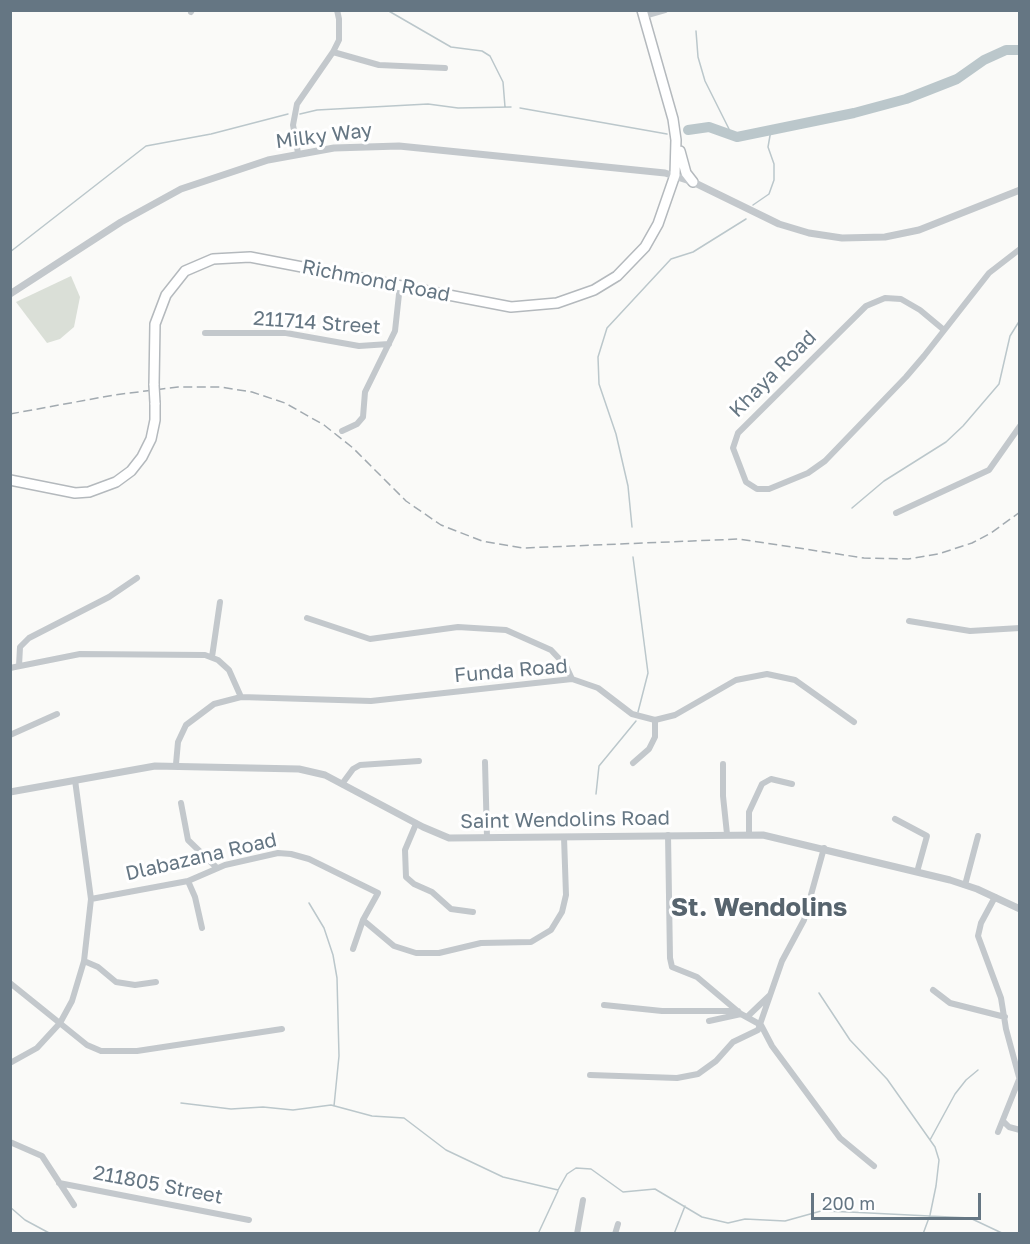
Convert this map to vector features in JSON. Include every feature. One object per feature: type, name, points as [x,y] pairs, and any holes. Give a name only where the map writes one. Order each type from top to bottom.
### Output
[{"type":"highway","name":"Richmond Road","points":[[10,480],[75,493],[89,492],[116,482],[131,471],[142,457],[151,439],[155,403],[155,324],[159,309],[179,277],[203,261],[224,257],[250,257],[511,307],[533,307],[577,297],[617,276],[645,247],[658,224],[675,175],[676,140],[669,102],[643,13]]},
{"type":"highway","points":[[676,140],[686,173],[693,182]]},
{"type":"street","points":[[298,153],[293,125],[297,104],[333,52],[340,30],[337,10]]},
{"type":"street","points":[[643,13],[665,10]]},
{"type":"street","points":[[333,52],[380,64],[444,68]]},
{"type":"street","name":"Milky Way","points":[[10,294],[154,202],[239,167],[298,153],[350,147],[399,146],[675,175],[780,224],[842,238],[885,237],[919,230],[1020,190]]},
{"type":"street","name":"Khaya Road","points":[[944,330],[920,310],[901,299],[885,297],[866,306],[738,433],[733,448],[746,482],[757,489],[765,490],[819,466],[906,377],[944,330],[989,273],[1020,249]]},
{"type":"street","points":[[342,431],[357,424],[363,417],[365,392],[389,344],[396,324],[400,285]]},
{"type":"street","name":"211714 Street","points":[[206,333],[286,333],[360,346],[389,344]]},
{"type":"street","points":[[900,511],[989,470],[1020,426]]},
{"type":"street","points":[[19,666],[20,647],[29,638],[109,597],[136,578]]},
{"type":"street","points":[[212,657],[220,602]]},
{"type":"street","points":[[307,618],[370,639],[458,627],[506,630],[551,650],[566,666],[572,679]]},
{"type":"street","points":[[909,621],[970,631],[1020,628]]},
{"type":"street","points":[[10,668],[80,654],[212,657],[229,670],[241,697]]},
{"type":"street","points":[[633,763],[649,749],[655,737],[655,720],[675,715],[736,680],[767,674],[795,680],[854,722]]},
{"type":"street","name":"Funda Road","points":[[176,764],[178,741],[186,725],[222,700],[241,697],[380,701],[572,679],[597,688],[632,714],[655,720]]},
{"type":"street","points":[[10,735],[57,714]]},
{"type":"street","points":[[342,784],[352,769],[360,765],[419,761]]},
{"type":"street","points":[[485,762],[487,838]]},
{"type":"street","name":"Saint Wendolins Road","points":[[10,792],[176,764],[299,769],[314,771],[416,824],[449,837],[749,834],[786,838],[965,885],[1020,909]]},
{"type":"street","points":[[723,764],[723,796],[727,834]]},
{"type":"street","points":[[749,834],[749,812],[762,784],[771,779],[792,784]]},
{"type":"street","points":[[10,1063],[37,1048],[60,1023],[72,1001],[84,961],[91,899],[75,780]]},
{"type":"street","points":[[181,803],[188,840],[217,868]]},
{"type":"street","points":[[895,819],[927,836],[916,872]]},
{"type":"street","points":[[416,824],[405,850],[406,877],[432,892],[451,909],[473,912]]},
{"type":"street","points":[[668,835],[671,964],[673,968],[697,977],[742,1014],[761,1025],[772,1046],[840,1138],[874,1166]]},
{"type":"street","points":[[965,885],[978,836]]},
{"type":"street","points":[[353,949],[363,920],[382,938],[402,950],[439,953],[463,946],[525,943],[550,930],[562,912],[566,901],[564,837]]},
{"type":"street","points":[[590,1075],[677,1078],[698,1074],[716,1061],[733,1042],[755,1032],[761,1025],[786,953],[807,911],[824,848]]},
{"type":"street","name":"Dlabazana Road","points":[[91,899],[188,881],[217,868],[278,853],[291,854],[309,859],[378,893],[363,920]]},
{"type":"street","points":[[188,881],[195,897],[202,928]]},
{"type":"street","points":[[994,897],[981,922],[978,936],[1001,998],[1019,1077],[998,1132]]},
{"type":"street","points":[[84,961],[98,967],[116,982],[135,985],[156,982]]},
{"type":"street","points":[[10,983],[93,1048],[122,1053],[282,1029]]},
{"type":"street","points":[[933,990],[950,1003],[1005,1017]]},
{"type":"street","points":[[709,1021],[742,1014],[770,995]]},
{"type":"street","points":[[604,1005],[662,1011],[742,1014]]},
{"type":"street","points":[[1003,1121],[1009,1127],[1020,1130]]},
{"type":"street","points":[[10,1142],[38,1152],[74,1205]]},
{"type":"street","name":"211805 Street","points":[[59,1183],[249,1220]]},
{"type":"street","points":[[577,1233],[583,1200]]},
{"type":"street","points":[[615,1233],[618,1224]]},
{"type":"shaded area","points":[[71,276],[80,297],[74,327],[60,339],[47,343],[16,302]]},
{"type":"waterway","points":[[387,10],[451,47],[482,51],[490,56],[503,82],[505,107]]},
{"type":"waterway","points":[[696,31],[698,57],[705,81],[732,135]]},
{"type":"waterway","points":[[688,130],[709,127],[737,137],[854,113],[906,99],[957,79],[984,60],[1006,50],[1020,50]]},
{"type":"waterway","points":[[300,114],[317,110],[428,104],[458,108],[511,107]]},
{"type":"waterway","points":[[520,108],[667,134]]},
{"type":"waterway","points":[[10,252],[146,146],[211,134],[288,114]]},
{"type":"waterway","points":[[753,205],[769,194],[774,180],[774,164],[768,147],[771,130]]},
{"type":"waterway","points":[[632,527],[628,486],[616,434],[599,384],[598,357],[607,328],[671,259],[693,252],[746,219]]},
{"type":"waterway","points":[[852,508],[884,481],[946,442],[963,426],[999,384],[1010,336],[1020,320]]},
{"type":"waterway","points":[[633,557],[648,673],[638,712]]},
{"type":"waterway","points":[[596,794],[599,766],[636,721]]},
{"type":"waterway","points":[[309,903],[324,928],[333,955],[337,978],[339,1056],[334,1106]]},
{"type":"waterway","points":[[819,993],[850,1040],[887,1079],[935,1147],[939,1160],[936,1186],[923,1234]]},
{"type":"waterway","points":[[930,1140],[955,1094],[978,1070]]},
{"type":"waterway","points":[[181,1103],[231,1109],[263,1107],[293,1110],[331,1105],[372,1116],[404,1118],[446,1150],[503,1177],[558,1190],[567,1174],[576,1168],[591,1169],[623,1192],[655,1189],[702,1217],[728,1223],[745,1219],[785,1221],[821,1211],[849,1212],[970,1218],[1004,1234]]},
{"type":"waterway","points":[[538,1234],[558,1191]]},
{"type":"waterway","points":[[674,1234],[685,1206]]},
{"type":"waterway","points":[[10,1207],[25,1220],[51,1234]]},
{"type":"railway","points":[[10,414],[114,395],[178,387],[220,387],[252,392],[285,403],[324,425],[353,448],[406,501],[441,525],[482,541],[523,548],[739,539],[864,558],[908,559],[938,554],[972,543],[991,533],[1020,512]]},
{"type":"district","name":"St. Wendolins","points":[[759,908]]}]
